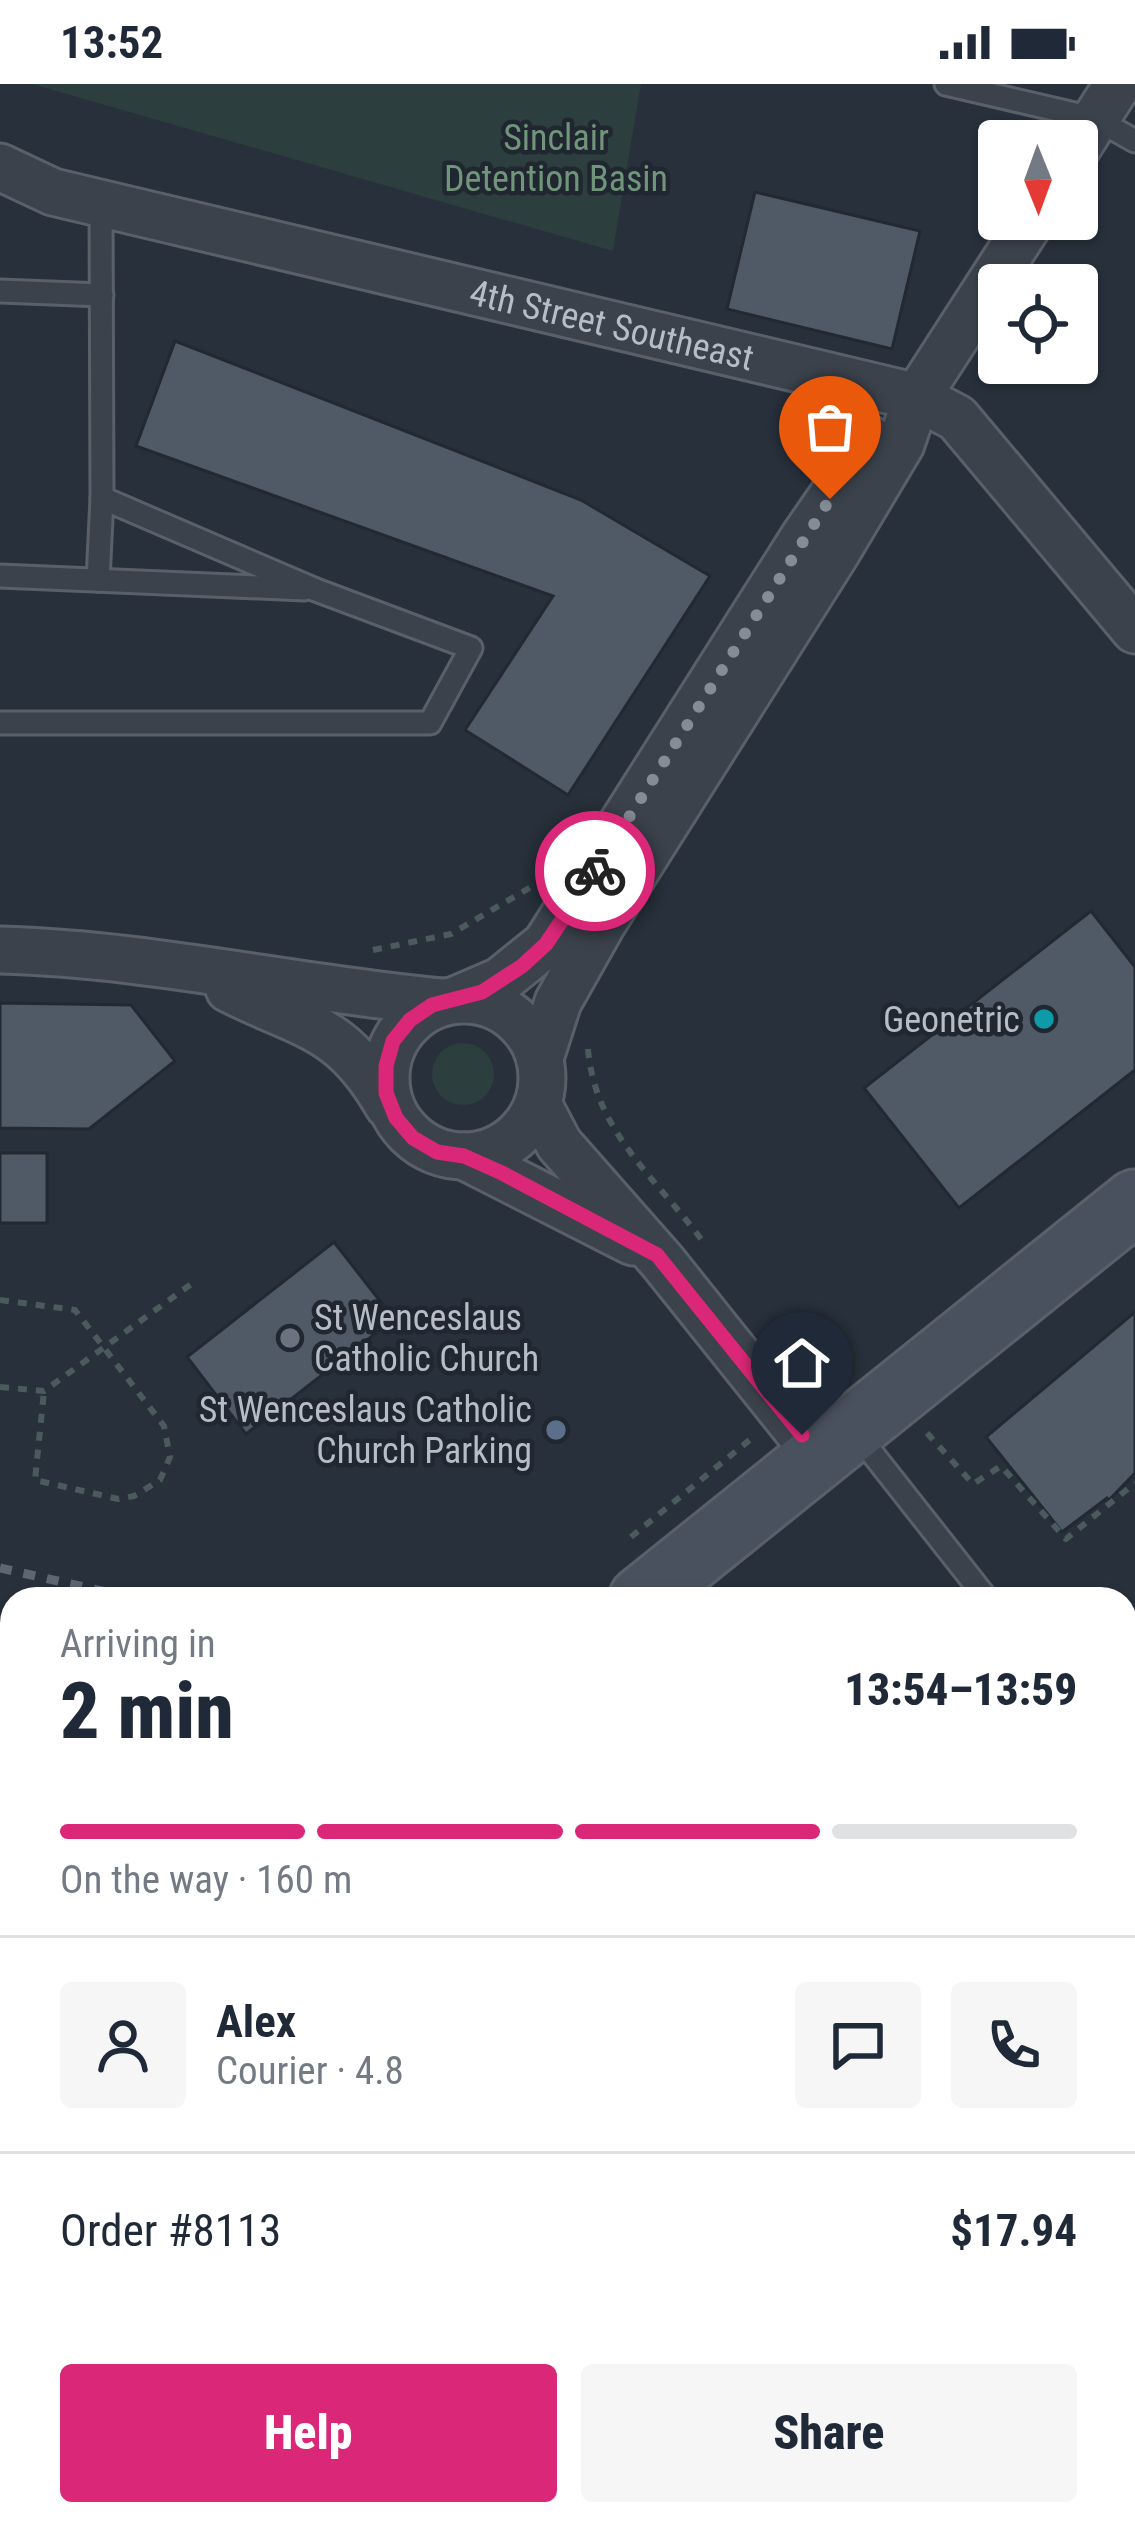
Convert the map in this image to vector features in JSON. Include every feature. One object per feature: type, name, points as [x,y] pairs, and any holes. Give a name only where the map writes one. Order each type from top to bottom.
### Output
[{"type":"main road","points":[[656,1587],[1135,1202]]},
{"type":"street","name":"4th Street Southeast","points":[[0,167],[52,192],[917,398],[956,418],[1135,630]]},
{"type":"street","points":[[540,1058],[558,1002],[602,924],[836,553],[901,443],[917,398],[1019,240]]},
{"type":"street","points":[[396,1118],[386,1093],[386,1066],[393,1041],[410,1020],[500,981],[546,944],[804,537],[878,430],[917,398]]},
{"type":"street","points":[[0,950],[80,952],[484,1001],[508,1012],[528,1031],[540,1058],[543,1081],[538,1105],[527,1125],[488,1153],[437,1152],[413,1138],[366,1067],[347,1047],[188,968]]},
{"type":"street","points":[[538,1105],[559,1144],[657,1255],[836,1442]]},
{"type":"street","points":[[464,1156],[657,1255]]},
{"type":"lane","points":[[946,84],[1097,117],[1135,141]]},
{"type":"lane","points":[[98,580],[101,204]]},
{"type":"lane","points":[[0,291],[102,295]]},
{"type":"lane","points":[[0,723],[430,723],[471,648],[316,590],[102,498]]},
{"type":"lane","points":[[0,576],[316,590]]},
{"type":"lane","points":[[836,1442],[975,1587]]},
{"type":"path","points":[[372,951],[451,934],[488,915]]},
{"type":"path","points":[[590,1033],[590,1077],[612,1130],[707,1247]]},
{"type":"path","points":[[0,1387],[44,1391],[194,1282]]},
{"type":"path","points":[[0,1300],[75,1310],[164,1426],[170,1457],[160,1480],[134,1496],[118,1499],[35,1480],[44,1391]]},
{"type":"path","points":[[631,1537],[761,1431]]},
{"type":"path","points":[[926,1431],[973,1484],[1001,1466],[1066,1539],[1135,1483]]},
{"type":"green space","name":"Sinclair Detention Basin","points":[[32,84],[641,84],[613,251]]},
{"type":"green space","points":[[463,1043],[485,1052],[494,1074],[485,1096],[463,1105],[441,1096],[432,1074],[441,1052]]},
{"type":"building","points":[[755,192],[920,231],[892,349],[727,309]]},
{"type":"building","points":[[175,341],[581,500],[710,576],[568,795],[465,730],[553,596],[136,446]]},
{"type":"building","name":"Geonetric","points":[[1091,911],[1135,967],[1135,1070],[959,1208],[864,1088]]},
{"type":"building","points":[[0,1003],[131,1005],[175,1061],[89,1129],[0,1128]]},
{"type":"building","points":[[0,1153],[47,1153],[47,1223],[0,1223]]},
{"type":"building","name":"St Wenceslaus Catholic Church","points":[[334,1242],[394,1319],[246,1434],[187,1357]]},
{"type":"building","points":[[1135,1312],[1135,1473],[1109,1500],[1062,1532],[986,1437]]},
{"type":"railway","points":[[0,1568],[85,1587]]},
{"type":"way so far","points":[[595,871],[830,499]]},
{"type":"place","name":"Geonetric","points":[[1044,1019]]},
{"type":"place","name":"St Wenceslaus Catholic Church","points":[[290,1338]]},
{"type":"place","name":"St Wenceslaus Catholic Church Parking","points":[[556,1430]]},
{"type":"route","points":[[595,871],[546,944],[522,966],[482,992],[432,1005],[410,1020],[393,1041],[386,1066],[386,1093],[396,1118],[413,1138],[437,1152],[464,1156],[502,1173],[657,1255],[802,1435]]}]
